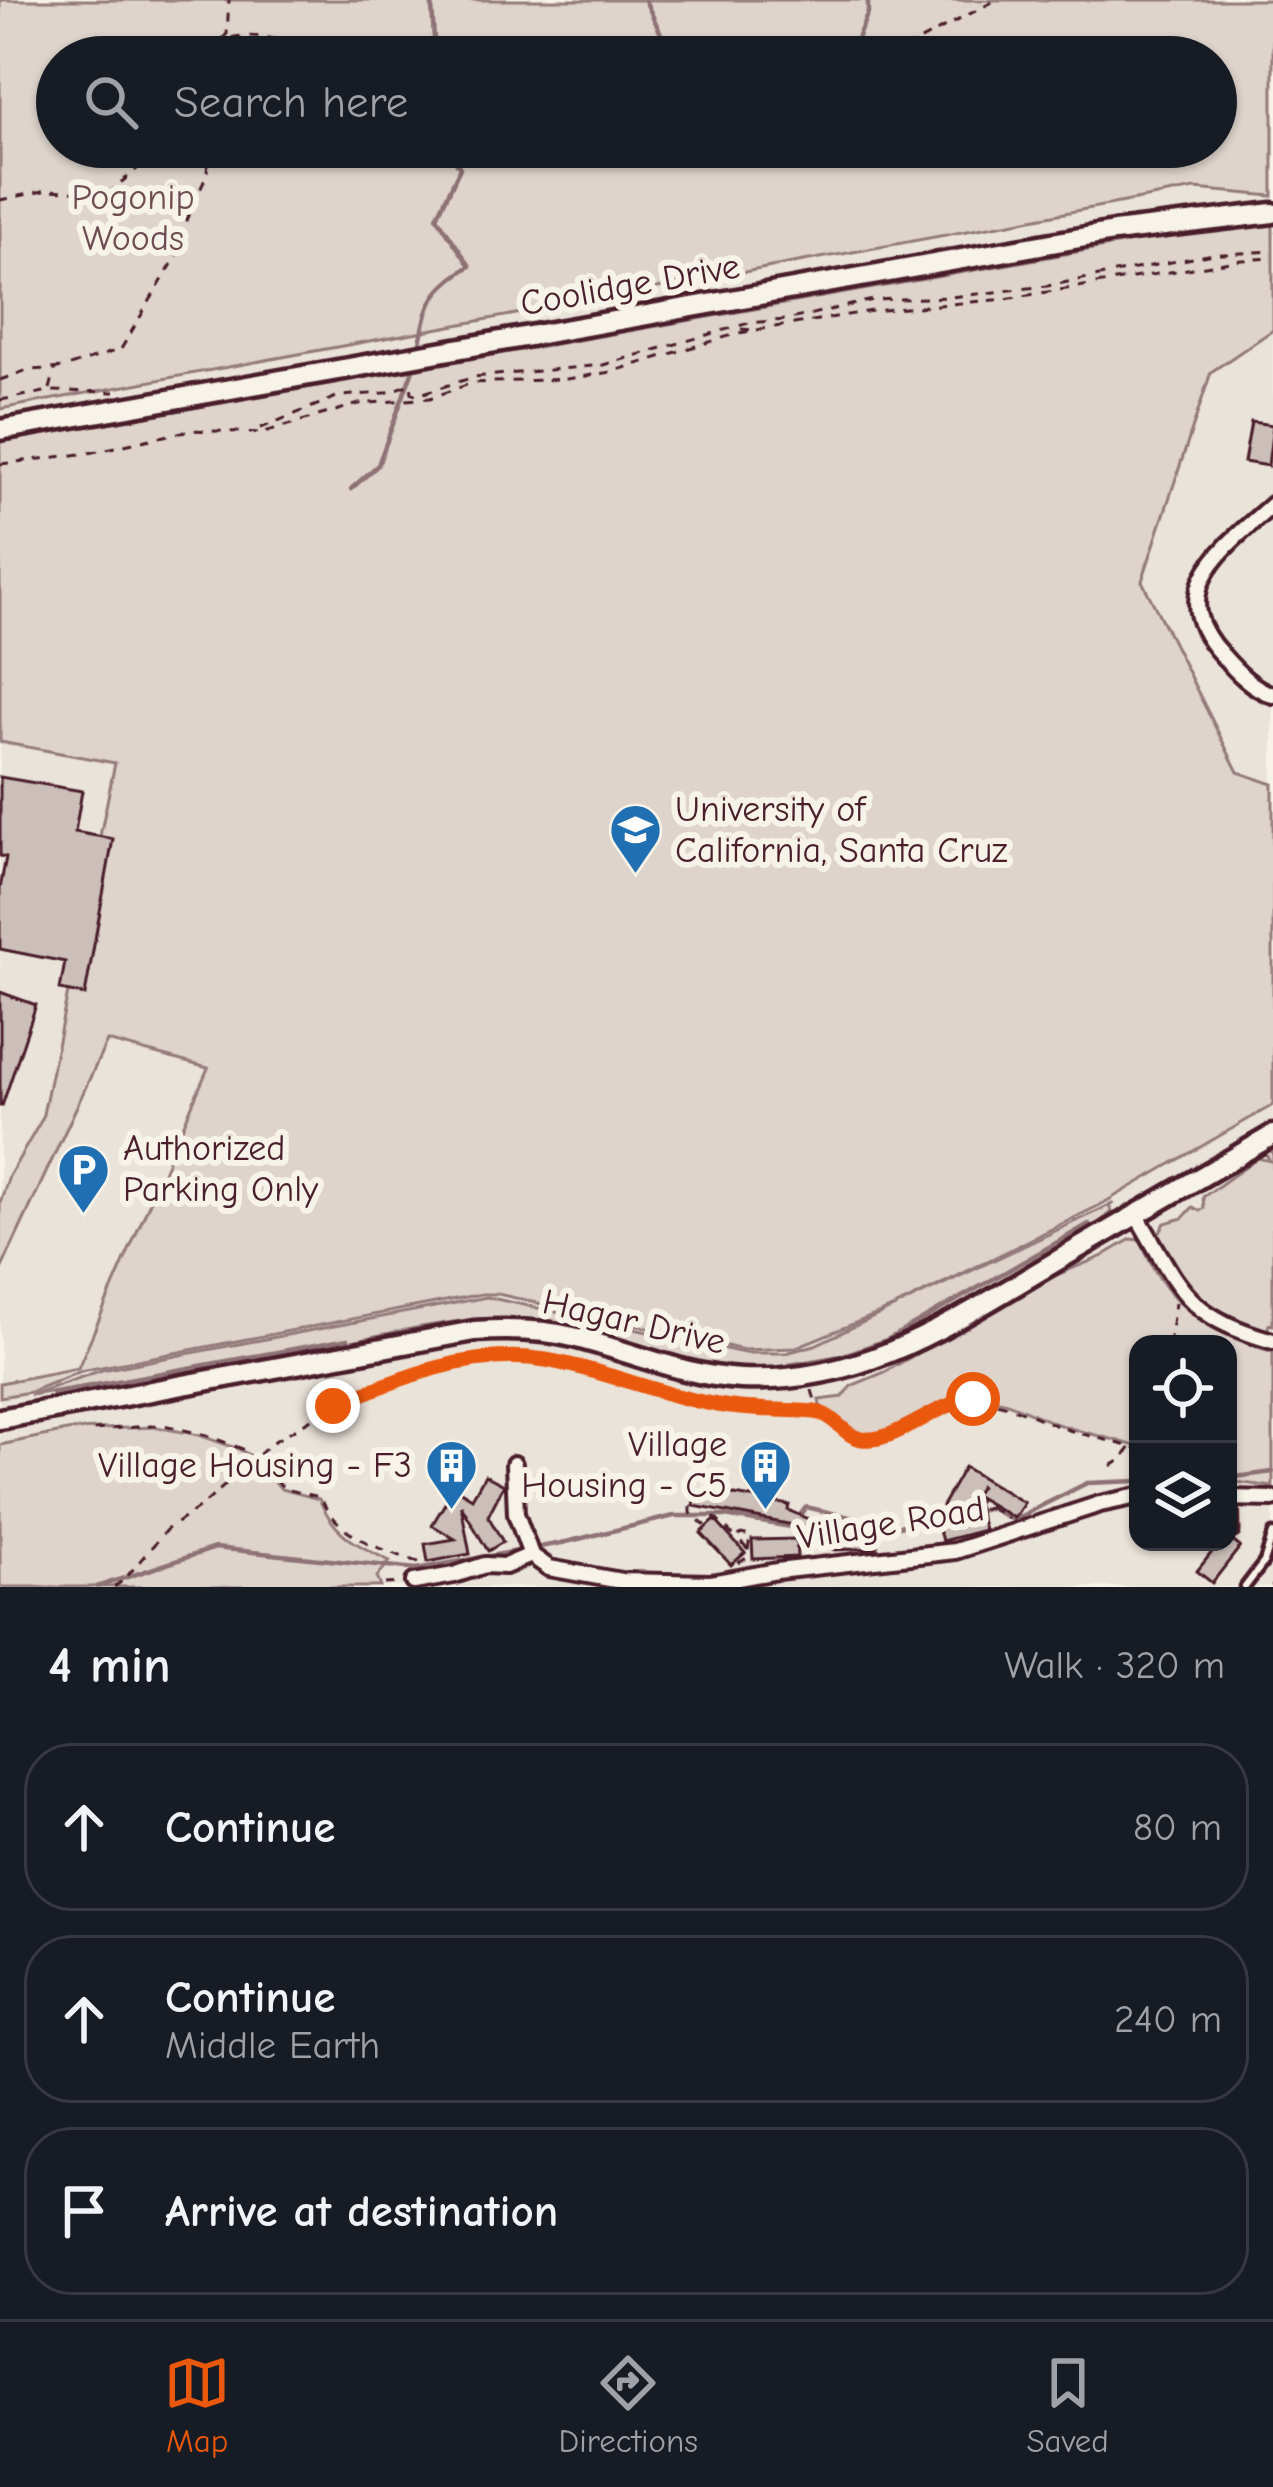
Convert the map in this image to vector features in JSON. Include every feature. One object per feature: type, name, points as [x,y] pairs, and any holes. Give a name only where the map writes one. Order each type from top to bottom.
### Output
[{"type":"main road","name":"Coolidge Drive","points":[[0,430],[1175,222],[1273,213]]},
{"type":"main road","name":"Hagar Drive","points":[[0,1418],[474,1330],[571,1336],[690,1371],[736,1379],[821,1375],[900,1350],[1273,1136]]},
{"type":"street","points":[[1273,504],[1214,557],[1197,586],[1200,627],[1256,690],[1273,695]]},
{"type":"street","points":[[1136,1214],[1174,1283],[1194,1305],[1213,1320],[1273,1341]]},
{"type":"street","points":[[414,1582],[485,1564],[505,1566],[531,1556],[516,1514],[514,1464]]},
{"type":"street","points":[[1237,1495],[1273,1498]]},
{"type":"street","name":"Village Road","points":[[531,1556],[549,1568],[621,1581],[711,1583],[955,1551],[1129,1498]]},
{"type":"lane","points":[[1245,1587],[1264,1562],[1273,1534]]},
{"type":"path","points":[[225,36],[230,0]]},
{"type":"path","points":[[928,36],[996,0]]},
{"type":"path","points":[[0,200],[48,190],[109,193],[138,168]]},
{"type":"path","points":[[0,380],[121,349],[175,259],[208,168]]},
{"type":"path","points":[[0,464],[89,453],[191,430],[260,433],[359,404],[430,398],[472,382],[546,381],[611,372],[752,332],[872,311],[1005,299],[1273,255]]},
{"type":"path","points":[[261,428],[344,395],[386,394],[411,384],[412,393],[418,394],[474,376],[603,365],[749,323],[785,320],[872,300],[1028,288],[1208,256],[1273,255]]},
{"type":"path","points":[[740,329],[752,332]]},
{"type":"path","points":[[50,391],[57,368]]},
{"type":"path","points":[[0,400],[50,391],[133,394],[152,402]]},
{"type":"path","points":[[1170,1335],[1174,1295]]},
{"type":"path","points":[[114,1587],[166,1530],[294,1428],[390,1382],[458,1364],[544,1360],[724,1406],[823,1414]]},
{"type":"path","points":[[815,1402],[823,1414],[853,1436],[874,1439],[946,1404],[973,1399],[1004,1404],[1129,1447],[1111,1466]]},
{"type":"path","points":[[94,1430],[164,1425],[206,1435],[255,1457],[285,1489],[320,1497],[326,1512],[347,1534],[418,1562]]},
{"type":"path","points":[[982,1483],[964,1515],[989,1507]]},
{"type":"path","points":[[972,1497],[1012,1521],[1017,1532]]},
{"type":"path","points":[[692,1506],[692,1513],[704,1526],[715,1518],[748,1550]]},
{"type":"path","points":[[730,1567],[747,1558],[750,1536],[737,1538]]},
{"type":"shaded area","name":"University of California, Santa Cruz","points":[[1273,175],[1273,1587],[0,1587],[0,409]]},
{"type":"green space","name":"Pogonip Woods","points":[[0,0],[1273,0],[1273,196],[1195,189],[0,409]]},
{"type":"green space","name":"University of California, Santa Cruz","points":[[1273,225],[1273,330],[1211,372],[1142,581],[1238,772],[1273,784],[1273,1105],[1100,1205],[895,1307],[794,1348],[744,1350],[482,1294],[81,1371],[30,1392],[0,1397],[0,1383],[78,1368],[208,1068],[107,1041],[0,1272],[0,1203],[9,1176],[42,1119],[115,763],[0,742],[0,442],[1179,234]]},
{"type":"green space","points":[[1273,1148],[1273,1325],[1269,1324],[1267,1332],[1228,1317],[1200,1297],[1157,1236],[1165,1223],[1183,1218],[1193,1207],[1204,1208],[1203,1197],[1258,1158],[1270,1161],[1265,1153]]},
{"type":"green space","points":[[1114,1203],[1109,1206],[1112,1212],[1095,1226],[956,1309],[859,1352],[808,1365],[756,1369],[702,1363],[565,1327],[480,1319],[76,1392],[75,1388],[30,1395],[102,1370],[487,1297],[744,1353],[786,1353],[815,1345]]},
{"type":"green space","points":[[1131,1239],[1141,1240],[1176,1299],[1228,1335],[1129,1335],[1129,1444],[978,1396],[956,1398],[878,1434],[859,1435],[840,1427],[820,1406],[819,1400],[843,1397],[851,1386],[885,1372],[1044,1280]]},
{"type":"green space","points":[[1237,1338],[1273,1352],[1273,1487],[1237,1482]]},
{"type":"green space","points":[[156,1427],[239,1449],[257,1460],[281,1489],[319,1499],[347,1537],[390,1561],[377,1577],[381,1587],[0,1587],[0,1445],[72,1430]]},
{"type":"building","points":[[1251,422],[1273,425],[1268,466],[1244,462]]},
{"type":"building","points":[[0,777],[82,791],[75,832],[113,839],[85,995],[60,990],[65,962],[0,949],[0,889],[6,857],[0,856]]},
{"type":"building","points":[[0,992],[36,1005],[2,1106],[0,1106]]},
{"type":"building","points":[[964,1467],[1024,1503],[1014,1518],[974,1495],[984,1530],[942,1541],[938,1527],[964,1519],[942,1506]]},
{"type":"building","points":[[485,1475],[504,1485],[488,1516],[503,1542],[488,1551],[461,1505],[470,1554],[428,1562],[425,1544],[455,1539],[432,1525],[453,1490],[449,1484],[454,1487],[457,1482],[459,1490],[472,1498]]},
{"type":"building","points":[[735,1495],[789,1505],[788,1510],[826,1527],[825,1531],[694,1506],[694,1496]]},
{"type":"building","points":[[715,1520],[745,1553],[731,1565],[701,1533]]},
{"type":"building","points":[[833,1531],[878,1534],[877,1548],[835,1550],[808,1539],[833,1538]]},
{"type":"building","points":[[796,1539],[797,1557],[753,1559],[752,1540]]},
{"type":"building","points":[[1213,1551],[1237,1551],[1212,1583],[1197,1571]]},
{"type":"waterway","points":[[434,36],[432,6],[437,0]]},
{"type":"waterway","points":[[645,0],[662,36]]},
{"type":"waterway","points":[[858,36],[868,0]]},
{"type":"waterway","points":[[418,352],[432,301],[470,266],[437,217],[460,168]]},
{"type":"waterway","points":[[351,489],[378,465],[415,364]]},
{"type":"waterway","points":[[789,1365],[841,1356],[887,1340],[1089,1224]]},
{"type":"waterway","points":[[52,1393],[348,1339]]},
{"type":"waterway","points":[[1237,1477],[1273,1472]]},
{"type":"waterway","points":[[975,1512],[990,1508],[1013,1520],[1087,1483],[1129,1481]]},
{"type":"waterway","points":[[97,1587],[215,1548],[416,1569],[562,1543],[674,1516],[725,1516],[791,1527],[806,1507],[893,1527],[964,1514]]},
{"type":"place","name":"University of California, Santa Cruz","points":[[636,876]]},
{"type":"place","name":"Authorized Parking Only","points":[[84,1215]]},
{"type":"place","name":"Village Housing - F3","points":[[451,1511]]},
{"type":"place","name":"Village Housing - C5","points":[[766,1511]]},
{"type":"route","points":[[333,1406],[424,1371],[491,1360],[544,1360],[724,1406],[816,1412],[863,1439],[885,1436],[946,1404],[973,1399]]}]
